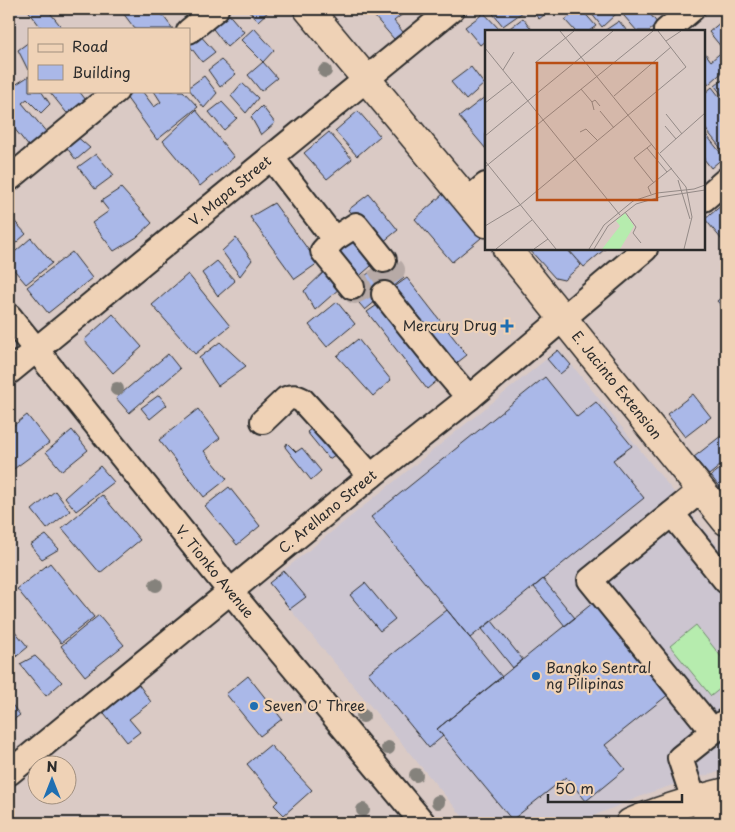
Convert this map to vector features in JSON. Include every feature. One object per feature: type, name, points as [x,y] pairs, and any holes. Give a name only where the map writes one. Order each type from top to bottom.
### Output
[{"type":"main road","points":[[308,9],[366,78],[477,193],[485,220]]},
{"type":"main road","name":"E. Jacinto Extension","points":[[508,250],[726,521]]},
{"type":"main road","points":[[699,812],[726,792]]},
{"type":"main road","points":[[630,823],[643,817],[699,812],[726,818]]},
{"type":"street","points":[[190,30],[216,9]]},
{"type":"street","name":"V. Mapa Street","points":[[9,372],[452,9]]},
{"type":"street","points":[[667,30],[692,9]]},
{"type":"street","points":[[9,179],[115,92]]},
{"type":"street","points":[[271,157],[334,239]]},
{"type":"street","points":[[705,198],[726,180]]},
{"type":"street","points":[[352,287],[323,251],[334,239],[356,225],[384,260]]},
{"type":"street","name":"C. Arellano Street","points":[[9,773],[370,476],[469,398],[644,250]]},
{"type":"street","points":[[384,294],[469,398]]},
{"type":"street","name":"V. Tionko Avenue","points":[[9,316],[230,591],[423,823]]},
{"type":"street","points":[[263,421],[286,399],[297,397],[302,400],[370,476]]},
{"type":"street","points":[[699,812],[680,758],[720,726],[590,580],[702,490]]},
{"type":"street","points":[[672,514],[726,581]]},
{"type":"shaded area","name":"Bangko Sentral ng Pilipinas","points":[[559,349],[726,557],[726,770],[649,793],[576,823],[468,823],[268,583]]},
{"type":"green space","points":[[696,625],[726,663],[726,684],[711,696],[670,646]]},
{"type":"building","points":[[27,9],[47,9],[62,28],[41,28]]},
{"type":"building","points":[[120,9],[158,9],[172,28],[134,28]]},
{"type":"building","points":[[247,9],[271,9],[258,21]]},
{"type":"building","points":[[368,9],[400,9],[404,13],[394,21],[403,32],[394,39]]},
{"type":"building","points":[[489,9],[519,9],[523,12],[503,26]]},
{"type":"building","points":[[530,9],[552,9],[539,19]]},
{"type":"building","points":[[581,9],[596,26],[590,30],[574,30],[565,20]]},
{"type":"building","points":[[588,9],[612,9],[616,14],[602,27]]},
{"type":"building","points":[[618,9],[646,9],[658,24],[650,30],[636,30]]},
{"type":"building","points":[[226,11],[244,32],[227,47],[210,25]]},
{"type":"building","points":[[484,13],[500,30],[485,30],[485,41],[480,45],[465,27]]},
{"type":"building","points":[[523,18],[532,30],[507,30]]},
{"type":"building","points":[[619,21],[626,30],[606,30]]},
{"type":"building","points":[[722,21],[726,27],[726,45],[722,48],[709,32]]},
{"type":"building","points":[[254,28],[274,50],[263,62],[241,40]]},
{"type":"building","points":[[198,33],[215,52],[202,62],[190,46],[190,41]]},
{"type":"building","points":[[28,43],[28,70],[18,50]]},
{"type":"building","points":[[725,49],[726,69],[709,84],[705,79],[705,53],[711,61]]},
{"type":"building","points":[[221,60],[236,74],[220,87],[208,70]]},
{"type":"building","points":[[263,62],[277,78],[261,91],[248,75]]},
{"type":"building","points":[[471,67],[484,84],[466,100],[451,82]]},
{"type":"building","points":[[204,76],[217,93],[204,108],[190,90],[190,86]]},
{"type":"building","points":[[28,77],[28,92],[42,92],[50,104],[41,113],[27,99],[22,103],[48,134],[30,148],[9,122],[9,89]]},
{"type":"building","points":[[726,77],[726,100],[715,86]]},
{"type":"building","points":[[242,83],[258,98],[246,113],[231,96]]},
{"type":"building","points":[[712,87],[726,105],[726,155],[705,128],[705,93]]},
{"type":"building","points":[[50,92],[80,92],[89,104],[70,117]]},
{"type":"building","points":[[132,92],[143,92],[154,107],[161,102],[155,92],[184,92],[198,107],[157,140],[126,97]]},
{"type":"building","points":[[485,97],[485,148],[459,117]]},
{"type":"building","points":[[222,102],[237,118],[224,130],[209,112]]},
{"type":"building","points":[[262,106],[275,123],[261,135],[251,117]]},
{"type":"building","points":[[196,110],[234,157],[200,186],[163,141]]},
{"type":"building","points":[[358,111],[380,136],[357,156],[335,131]]},
{"type":"building","points":[[329,132],[352,159],[327,179],[304,153]]},
{"type":"building","points":[[705,133],[724,157],[711,168],[705,160]]},
{"type":"building","points":[[75,135],[90,148],[76,160],[64,144]]},
{"type":"building","points":[[96,154],[114,175],[95,189],[78,167]]},
{"type":"building","points":[[121,188],[152,223],[137,237],[114,251],[92,223],[109,211],[101,201]]},
{"type":"building","points":[[369,194],[398,230],[378,246],[348,210]]},
{"type":"building","points":[[443,194],[481,238],[452,262],[415,219]]},
{"type":"building","points":[[274,203],[318,263],[295,279],[250,217]]},
{"type":"building","points":[[722,205],[726,210],[726,245],[705,219]]},
{"type":"building","points":[[9,215],[26,234],[9,249]]},
{"type":"building","points":[[357,233],[379,259],[355,280],[332,254]]},
{"type":"building","points":[[31,238],[52,263],[26,284],[9,264],[9,257]]},
{"type":"building","points":[[236,238],[252,260],[240,276],[222,251]]},
{"type":"building","points":[[530,250],[568,250],[581,265],[564,280],[555,278]]},
{"type":"building","points":[[569,250],[604,250],[584,267]]},
{"type":"building","points":[[72,252],[92,278],[48,313],[27,287]]},
{"type":"building","points":[[387,258],[404,278],[365,310],[348,290]]},
{"type":"building","points":[[217,261],[235,281],[218,296],[202,273]]},
{"type":"building","points":[[326,270],[340,288],[315,310],[304,291]]},
{"type":"building","points":[[188,274],[230,326],[195,354],[152,305]]},
{"type":"building","points":[[407,278],[467,355],[453,366],[393,288]]},
{"type":"building","points":[[726,294],[726,311],[717,301]]},
{"type":"building","points":[[337,302],[355,324],[327,347],[309,325]]},
{"type":"building","points":[[380,303],[439,379],[427,389],[367,312]]},
{"type":"building","points":[[113,314],[142,347],[113,373],[84,340]]},
{"type":"building","points":[[358,339],[391,380],[373,396],[337,356]]},
{"type":"building","points":[[220,342],[246,366],[218,386],[199,358]]},
{"type":"building","points":[[558,350],[571,365],[560,374],[547,359]]},
{"type":"building","points":[[168,354],[180,369],[129,413],[116,398]]},
{"type":"building","points":[[545,377],[577,417],[596,402],[632,446],[613,460],[644,498],[470,638],[371,517]]},
{"type":"building","points":[[693,394],[711,417],[685,437],[667,414]]},
{"type":"building","points":[[159,395],[167,405],[150,419],[141,408]]},
{"type":"building","points":[[198,409],[220,438],[204,451],[227,479],[204,497],[159,440]]},
{"type":"building","points":[[27,415],[49,443],[11,471],[9,468],[9,429]]},
{"type":"building","points":[[320,422],[344,449],[329,459],[307,432]]},
{"type":"building","points":[[72,430],[88,450],[62,471],[46,452]]},
{"type":"building","points":[[726,432],[726,461],[709,475],[694,457]]},
{"type":"building","points":[[287,443],[296,452],[302,448],[321,471],[311,480],[285,447]]},
{"type":"building","points":[[726,464],[726,496],[711,476]]},
{"type":"building","points":[[100,466],[114,482],[76,511],[65,497]]},
{"type":"building","points":[[229,487],[260,526],[237,545],[205,506]]},
{"type":"building","points":[[55,491],[70,511],[47,529],[32,510]]},
{"type":"building","points":[[102,495],[140,540],[100,573],[62,528]]},
{"type":"building","points":[[46,535],[59,549],[42,559],[30,545]]},
{"type":"building","points":[[50,563],[94,617],[61,643],[17,589]]},
{"type":"building","points":[[284,571],[306,597],[290,609],[269,583]]},
{"type":"building","points":[[543,579],[575,618],[565,626],[534,587]]},
{"type":"building","points":[[365,583],[395,619],[380,631],[350,595]]},
{"type":"building","points":[[594,602],[669,694],[605,745],[625,769],[586,801],[566,777],[512,820],[437,729]]},
{"type":"building","points":[[447,610],[502,677],[437,729],[443,736],[429,748],[368,673]]},
{"type":"building","points":[[99,615],[124,645],[85,676],[61,646]]},
{"type":"building","points":[[492,621],[523,660],[513,668],[482,629]]},
{"type":"building","points":[[9,624],[28,647],[12,660],[9,656]]},
{"type":"building","points":[[35,656],[62,682],[46,696],[20,664]]},
{"type":"building","name":"Seven O' Three","points":[[248,676],[282,719],[260,736],[226,694]]},
{"type":"building","points":[[137,682],[151,702],[129,719],[140,732],[127,742],[101,709]]},
{"type":"building","points":[[9,701],[20,715],[9,723]]},
{"type":"building","points":[[270,745],[312,790],[284,815],[274,805],[278,801],[247,764]]},
{"type":"tunnel","points":[[374,282],[393,270],[384,260]]},
{"type":"tunnel","points":[[352,287],[355,292],[374,282],[384,294]]},
{"type":"place","name":"Mercury Drug","points":[[507,326]]},
{"type":"place","name":"Bangko Sentral ng Pilipinas","points":[[536,676]]},
{"type":"place","name":"Seven O' Three","points":[[254,706]]}]
